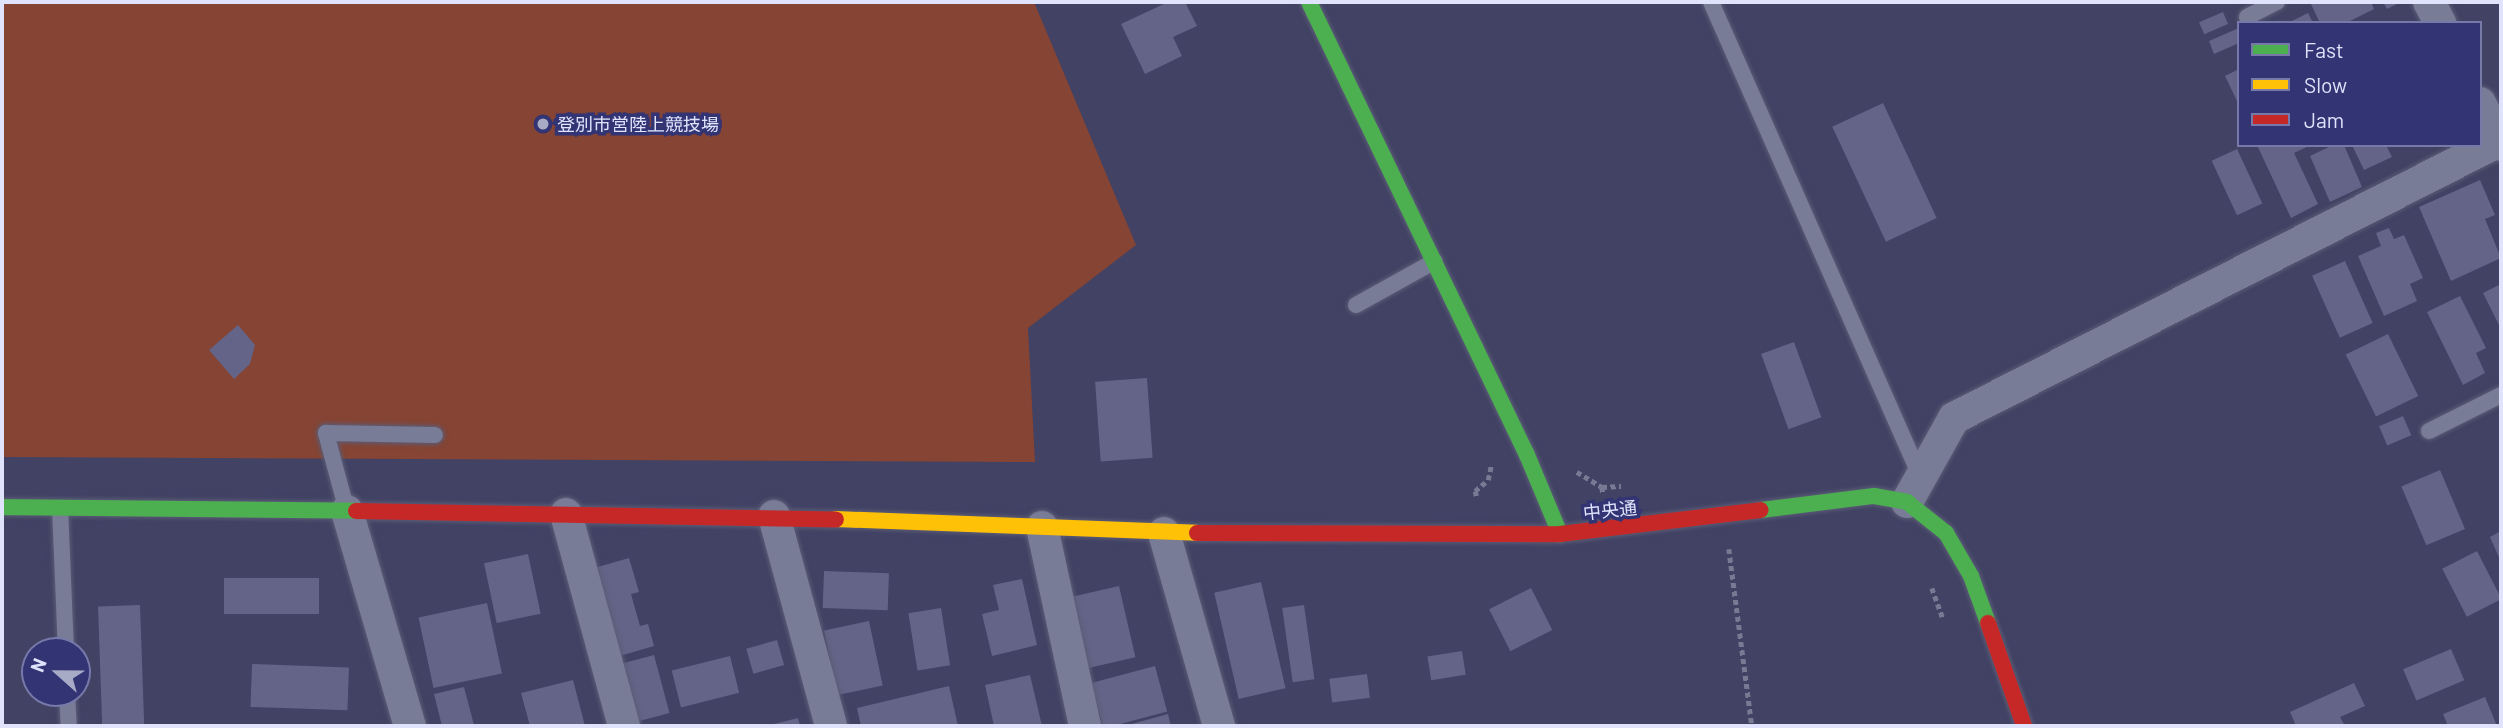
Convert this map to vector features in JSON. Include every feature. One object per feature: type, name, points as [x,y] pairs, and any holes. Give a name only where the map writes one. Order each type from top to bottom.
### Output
[{"type":"street","points":[[1309,2],[1527,455],[1560,534]]},
{"type":"street","points":[[2429,2],[2439,21]]},
{"type":"street","points":[[1914,490],[1954,418],[2500,143],[2482,107]]},
{"type":"street","name":"中央通","points":[[2,508],[774,516],[1164,533],[1560,534],[1914,490],[1946,533],[1971,576],[2024,726]]},
{"type":"street","points":[[347,511],[410,726]]},
{"type":"street","points":[[566,514],[624,726]]},
{"type":"street","points":[[774,516],[831,726]]},
{"type":"street","points":[[1042,527],[1085,726]]},
{"type":"street","points":[[1164,533],[1219,726]]},
{"type":"lane","points":[[1711,2],[1914,490]]},
{"type":"lane","points":[[2248,17],[2277,2]]},
{"type":"lane","points":[[1356,305],[1435,261]]},
{"type":"lane","points":[[2429,431],[2501,395]]},
{"type":"lane","points":[[347,511],[326,433],[435,435]]},
{"type":"lane","points":[[60,508],[65,637]]},
{"type":"lane","points":[[68,707],[69,726]]},
{"type":"path","points":[[1728,541],[1752,726]]},
{"type":"path","points":[[1930,582],[1944,622]]},
{"type":"shaded area","name":"登別市営陸上競技場","points":[[2,2],[1034,2],[1136,245],[1028,328],[1035,462],[2,457]]},
{"type":"building","points":[[1168,2],[1185,2],[1197,26],[1173,37],[1182,56],[1145,74],[1121,24]]},
{"type":"building","points":[[2310,2],[2371,2],[2374,9],[2350,21],[2319,21]]},
{"type":"building","points":[[2383,2],[2401,2],[2387,9]]},
{"type":"building","points":[[2223,12],[2228,24],[2204,34],[2199,22]]},
{"type":"building","points":[[2308,13],[2312,21],[2292,21]]},
{"type":"building","points":[[2237,29],[2237,44],[2214,54],[2209,41]]},
{"type":"building","points":[[2237,70],[2237,101],[2225,76]]},
{"type":"building","points":[[1883,103],[1937,218],[1886,242],[1832,127]]},
{"type":"building","points":[[2258,147],[2307,147],[2294,153],[2318,204],[2291,218]]},
{"type":"building","points":[[2329,147],[2345,147],[2362,187],[2330,202],[2310,156]]},
{"type":"building","points":[[2353,147],[2387,147],[2392,157],[2364,170]]},
{"type":"building","points":[[2237,149],[2262,203],[2237,215],[2212,161]]},
{"type":"building","points":[[2480,180],[2495,215],[2485,219],[2501,258],[2451,281],[2419,207]]},
{"type":"building","points":[[2389,228],[2394,239],[2404,235],[2423,278],[2410,284],[2417,301],[2384,316],[2358,256],[2381,246],[2376,233]]},
{"type":"building","points":[[2345,261],[2373,323],[2340,338],[2312,276]]},
{"type":"building","points":[[2501,284],[2501,329],[2483,293]]},
{"type":"building","points":[[2460,296],[2486,348],[2476,353],[2485,373],[2463,385],[2427,312]]},
{"type":"building","points":[[238,325],[255,345],[250,364],[234,379],[209,350]]},
{"type":"building","points":[[2388,334],[2418,396],[2376,417],[2346,355]]},
{"type":"building","points":[[1794,342],[1821,417],[1788,429],[1761,354]]},
{"type":"building","points":[[1147,378],[1153,458],[1101,461],[1095,382]]},
{"type":"building","points":[[2403,416],[2411,435],[2387,445],[2379,426]]},
{"type":"building","points":[[2440,470],[2465,529],[2426,545],[2401,486]]},
{"type":"building","points":[[2501,531],[2501,562],[2490,537]]},
{"type":"building","points":[[2477,551],[2501,599],[2467,617],[2442,569]]},
{"type":"building","points":[[528,554],[541,614],[497,623],[484,563]]},
{"type":"building","points":[[629,558],[639,592],[631,594],[640,626],[648,624],[654,646],[616,657],[591,569]]},
{"type":"building","points":[[824,571],[889,573],[888,610],[823,608]]},
{"type":"building","points":[[224,578],[319,578],[319,614],[224,614]]},
{"type":"building","points":[[1022,579],[1037,645],[992,656],[982,614],[999,610],[993,585]]},
{"type":"building","points":[[1261,582],[1286,688],[1239,699],[1214,593]]},
{"type":"building","points":[[1119,586],[1135,657],[1089,668],[1072,597]]},
{"type":"building","points":[[1531,588],[1552,630],[1510,651],[1489,609]]},
{"type":"building","points":[[487,603],[502,673],[433,688],[419,618]]},
{"type":"building","points":[[140,605],[144,726],[102,726],[98,606]]},
{"type":"building","points":[[1304,605],[1314,679],[1293,682],[1282,608]]},
{"type":"building","points":[[941,608],[950,665],[917,670],[908,613]]},
{"type":"building","points":[[869,621],[883,686],[838,695],[824,631]]},
{"type":"building","points":[[777,640],[784,665],[753,674],[746,649]]},
{"type":"building","points":[[2451,649],[2464,680],[2416,701],[2403,669]]},
{"type":"building","points":[[1462,651],[1466,675],[1431,680],[1427,656]]},
{"type":"building","points":[[654,655],[670,713],[634,723],[618,665]]},
{"type":"building","points":[[730,656],[739,693],[681,707],[672,671]]},
{"type":"building","points":[[252,664],[349,667],[347,710],[250,707]]},
{"type":"building","points":[[1155,666],[1167,711],[1113,726],[1103,726],[1091,683]]},
{"type":"building","points":[[1367,674],[1370,698],[1332,702],[1329,679]]},
{"type":"building","points":[[1030,675],[1042,726],[994,726],[985,685]]},
{"type":"building","points":[[573,680],[585,726],[530,726],[521,693]]},
{"type":"building","points":[[2354,683],[2365,706],[2340,717],[2345,726],[2296,726],[2290,712]]},
{"type":"building","points":[[949,686],[958,726],[861,726],[857,708]]},
{"type":"building","points":[[464,687],[474,725],[442,726],[434,694]]},
{"type":"building","points":[[2485,697],[2497,726],[2448,726],[2443,714]]},
{"type":"building","points":[[1168,714],[1171,726],[1128,726],[1128,725]]},
{"type":"building","points":[[798,718],[800,726],[770,726],[770,725]]},
{"type":"traffic: fast","points":[[1309,2],[1527,455],[1560,534]]},
{"type":"traffic: fast","points":[[1761,510],[1874,496],[1907,502],[1946,533],[1971,576],[1988,623]]},
{"type":"traffic: fast","points":[[2,507],[356,511]]},
{"type":"traffic: slow","points":[[836,519],[1197,533]]},
{"type":"traffic: jam","points":[[1197,533],[1560,534],[1761,510]]},
{"type":"traffic: jam","points":[[356,511],[836,519]]},
{"type":"traffic: jam","points":[[1988,623],[2024,726]]},
{"type":"place","name":"登別市営陸上競技場","points":[[543,124]]}]
